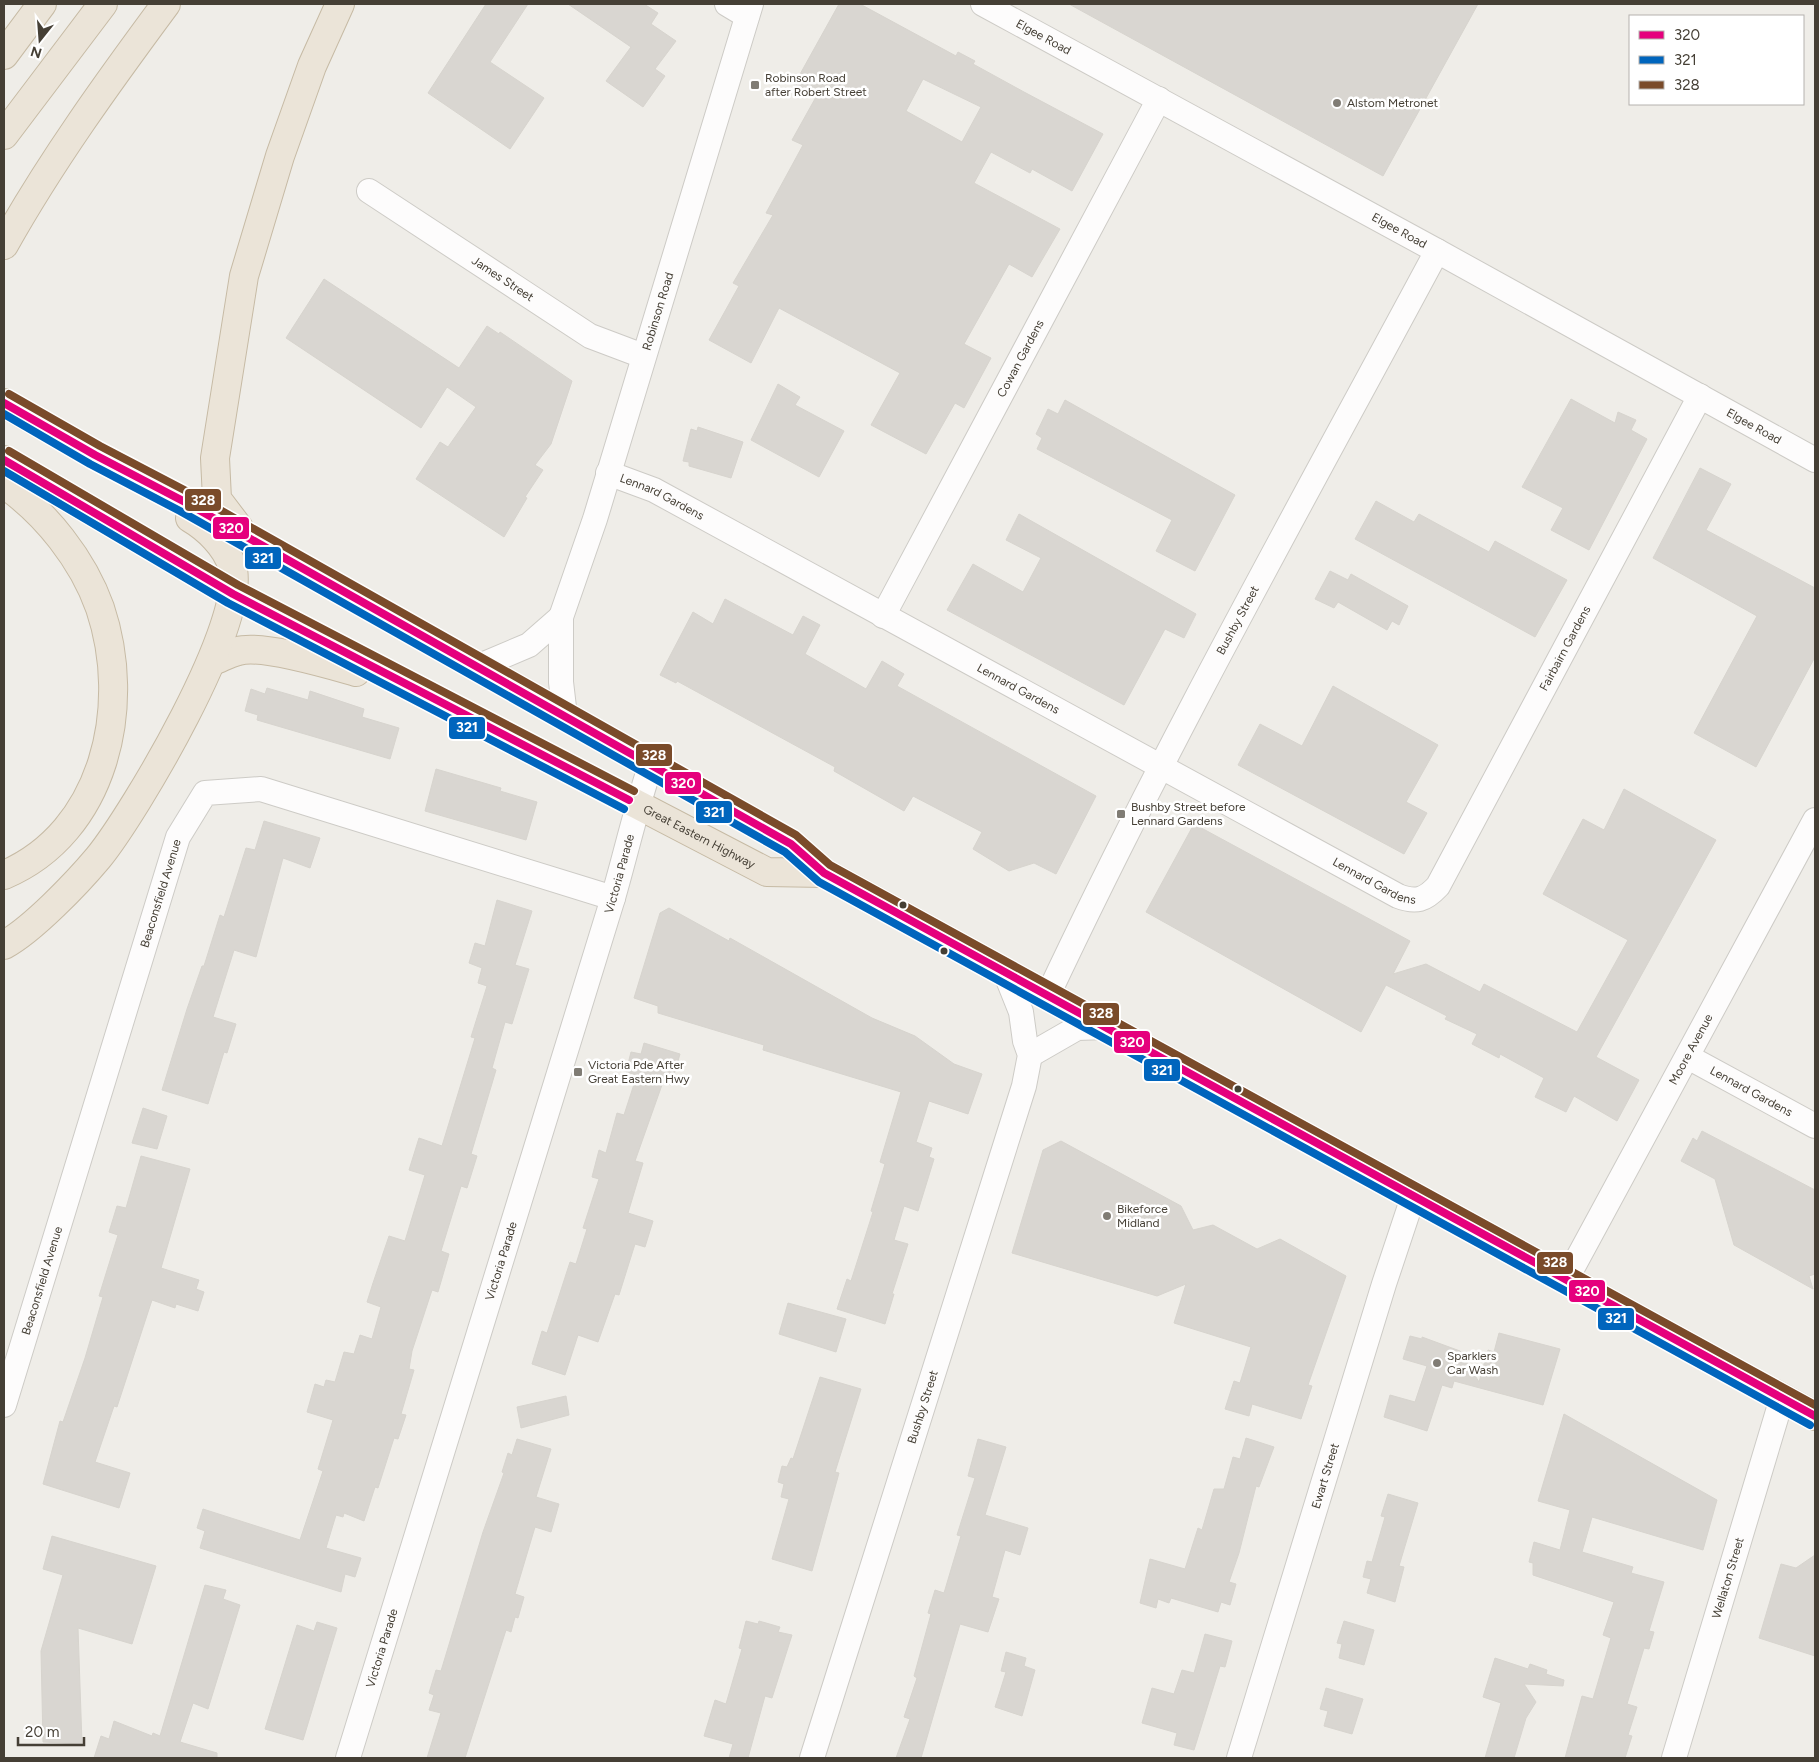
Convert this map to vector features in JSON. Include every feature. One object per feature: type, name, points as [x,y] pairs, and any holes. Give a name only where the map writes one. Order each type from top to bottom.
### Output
[{"type":"highway","points":[[4,55],[42,4]]},
{"type":"highway","points":[[4,135],[103,4]]},
{"type":"highway","points":[[4,245],[54,165],[130,52],[166,4]]},
{"type":"highway","points":[[245,535],[225,513],[217,499],[214,478],[221,412],[244,276],[280,156],[312,66],[340,4]]},
{"type":"highway","name":"Great Eastern Highway","points":[[4,403],[174,498],[185,502],[245,535],[791,844],[824,873],[1414,1194],[1815,1416]]},
{"type":"highway","name":"Great Eastern Highway","points":[[4,460],[233,594],[767,872],[824,873]]},
{"type":"highway","points":[[4,484],[40,514],[59,536],[88,583],[100,608],[108,645],[114,706],[111,732],[101,772],[78,812],[46,850],[4,875]]},
{"type":"highway","points":[[4,945],[58,900],[98,858],[139,800],[213,661],[233,594],[233,567],[221,546],[200,525],[183,514],[174,498]]},
{"type":"highway","points":[[213,661],[240,650],[309,659],[371,676],[457,712]]},
{"type":"street","points":[[727,4],[749,10]]},
{"type":"street","name":"Elgee Road","points":[[983,4],[1437,251],[1815,460]]},
{"type":"street","name":"Robinson Road","points":[[565,716],[561,682],[561,617],[595,519],[749,10]]},
{"type":"street","name":"Cowan Gardens","points":[[884,616],[1159,99]]},
{"type":"street","name":"James Street","points":[[369,191],[590,336],[643,356]]},
{"type":"street","name":"Bushby Street","points":[[1048,995],[1085,914],[1160,768],[1437,251]]},
{"type":"street","name":"Fairbairn Gardens","points":[[1427,898],[1438,886],[1700,396]]},
{"type":"street","name":"Lennard Gardens","points":[[608,473],[654,490],[1160,768],[1398,896],[1412,902],[1427,898]]},
{"type":"street","name":"Robinson Road","points":[[477,667],[529,645],[561,617]]},
{"type":"street","name":"Victoria Parade","points":[[348,1758],[613,898],[632,831],[637,804],[651,764]]},
{"type":"street","name":"Beaconsfield Avenue","points":[[4,1405],[178,837],[205,793],[261,789],[613,898]]},
{"type":"street","name":"Moore Avenue","points":[[1567,1278],[1815,820]]},
{"type":"street","name":"Bushby Street","points":[[812,1758],[1024,1086],[1030,1055],[1025,1041],[1022,1012],[1005,972]]},
{"type":"street","points":[[1030,1055],[1077,1028],[1107,1027]]},
{"type":"street","name":"Lennard Gardens","points":[[1688,1057],[1815,1126]]},
{"type":"street","name":"Ewart Street","points":[[1239,1758],[1384,1284],[1414,1194]]},
{"type":"street","name":"Wellaton Street","points":[[1674,1758],[1782,1398]]},
{"type":"building","points":[[486,4],[528,4],[490,62],[544,98],[510,149],[428,93]]},
{"type":"building","points":[[568,4],[644,4],[658,13],[651,24],[676,41],[655,69],[665,76],[643,107],[606,81],[631,47]]},
{"type":"building","points":[[839,4],[860,4],[956,56],[958,52],[975,61],[973,64],[1103,134],[1072,191],[1032,169],[1030,173],[991,152],[974,183],[1060,229],[1032,277],[1009,264],[964,344],[991,358],[964,408],[955,403],[926,454],[871,425],[900,373],[779,308],[751,363],[709,340],[739,286],[733,283],[773,215],[766,213],[803,145],[792,140],[816,97],[794,85]],"holes":[[[923,79],[981,107],[962,142],[906,111]]]},
{"type":"building","name":"Alstom Metronet","points":[[1069,4],[1478,4],[1383,176]]},
{"type":"building","points":[[324,279],[459,368],[487,326],[499,334],[500,332],[572,381],[551,444],[535,465],[543,470],[525,497],[527,498],[504,537],[416,479],[440,442],[448,447],[476,407],[447,387],[421,428],[286,338]]},
{"type":"building","points":[[778,384],[800,397],[795,405],[844,431],[819,477],[751,440]]},
{"type":"building","points":[[1571,399],[1615,423],[1618,412],[1636,420],[1631,430],[1647,439],[1589,550],[1551,530],[1563,508],[1522,487]]},
{"type":"building","points":[[1065,400],[1235,495],[1195,571],[1156,551],[1172,520],[1037,449],[1042,438],[1036,434],[1048,409],[1058,414]]},
{"type":"building","points":[[698,427],[743,442],[731,478],[689,466],[689,462],[683,461],[691,429],[697,431]]},
{"type":"building","points":[[1700,468],[1731,484],[1706,530],[1815,588],[1815,657],[1756,767],[1694,733],[1757,616],[1653,558]]},
{"type":"building","points":[[1376,501],[1414,522],[1419,514],[1489,552],[1495,541],[1567,580],[1535,637],[1355,539]]},
{"type":"building","points":[[1019,514],[1196,614],[1184,638],[1165,629],[1124,705],[947,610],[973,564],[1023,592],[1041,558],[1006,540]]},
{"type":"building","points":[[1330,571],[1348,580],[1351,574],[1408,606],[1399,625],[1392,621],[1387,630],[1338,602],[1334,608],[1315,599]]},
{"type":"building","points":[[725,599],[793,635],[803,616],[820,625],[805,654],[866,689],[882,661],[904,674],[897,686],[1096,796],[1056,874],[1034,863],[1009,871],[973,849],[982,832],[913,796],[904,811],[834,771],[835,767],[677,681],[676,683],[660,675],[693,612],[713,624]]},
{"type":"building","points":[[1333,686],[1438,745],[1406,802],[1427,813],[1404,854],[1238,765],[1260,724],[1302,746]]},
{"type":"building","points":[[267,688],[308,700],[310,691],[364,709],[362,717],[399,728],[390,759],[257,720],[258,715],[245,711],[251,689],[265,694]]},
{"type":"building","points":[[436,769],[501,788],[500,791],[537,802],[526,840],[425,811]]},
{"type":"building","points":[[1624,789],[1716,840],[1596,1057],[1639,1080],[1617,1121],[1574,1096],[1566,1112],[1535,1097],[1544,1078],[1500,1054],[1499,1058],[1472,1044],[1477,1034],[1445,1019],[1447,1016],[1386,985],[1361,1032],[1146,912],[1194,824],[1410,941],[1393,974],[1426,964],[1480,992],[1484,984],[1577,1032],[1628,940],[1543,894],[1583,819],[1604,830]]},
{"type":"building","points":[[264,821],[320,838],[310,868],[283,858],[256,957],[234,950],[213,1017],[236,1024],[227,1053],[224,1052],[208,1104],[162,1090],[187,1009],[202,966],[204,966],[220,915],[224,917],[246,848],[255,850]]},
{"type":"building","points":[[497,900],[532,911],[515,965],[529,969],[512,1024],[505,1022],[492,1068],[496,1070],[471,1154],[477,1156],[467,1188],[461,1186],[441,1251],[449,1254],[438,1292],[432,1290],[412,1351],[409,1369],[414,1370],[401,1414],[406,1415],[398,1439],[394,1438],[378,1488],[375,1487],[364,1521],[344,1513],[343,1517],[336,1515],[326,1548],[361,1558],[355,1577],[345,1574],[341,1592],[200,1548],[205,1531],[197,1528],[203,1509],[300,1540],[323,1471],[318,1469],[333,1420],[307,1412],[315,1384],[324,1387],[326,1380],[335,1382],[344,1352],[354,1354],[360,1335],[372,1339],[381,1307],[367,1302],[373,1283],[389,1236],[405,1241],[425,1175],[409,1170],[419,1138],[442,1146],[475,1038],[471,1037],[487,986],[478,983],[482,968],[469,963],[475,943],[485,946]]},
{"type":"building","points":[[669,908],[729,941],[730,938],[872,1018],[915,1036],[954,1064],[982,1074],[968,1114],[929,1101],[916,1142],[932,1148],[929,1157],[934,1159],[918,1211],[904,1206],[894,1240],[908,1244],[892,1294],[894,1294],[885,1324],[837,1309],[847,1279],[851,1281],[873,1212],[871,1211],[885,1164],[880,1162],[901,1092],[763,1050],[764,1045],[658,1013],[658,1006],[634,998],[660,913]]},
{"type":"building","points":[[644,1043],[680,1054],[671,1085],[663,1082],[635,1161],[643,1163],[628,1213],[653,1221],[645,1247],[635,1244],[619,1295],[615,1294],[598,1342],[578,1335],[565,1375],[532,1364],[542,1331],[547,1333],[570,1262],[576,1264],[587,1229],[583,1228],[599,1179],[592,1177],[599,1150],[606,1153],[617,1113],[624,1115],[637,1075],[626,1072],[631,1052],[641,1054]]},
{"type":"building","points":[[143,1108],[167,1116],[157,1149],[132,1143]]},
{"type":"building","points":[[1702,1131],[1815,1190],[1815,1274],[1809,1276],[1813,1289],[1734,1245],[1715,1179],[1681,1161],[1693,1138],[1697,1141]]},
{"type":"building","points":[[1061,1141],[1181,1206],[1193,1230],[1213,1225],[1257,1249],[1280,1239],[1346,1276],[1308,1385],[1312,1386],[1301,1419],[1252,1404],[1249,1416],[1225,1409],[1234,1381],[1240,1383],[1251,1347],[1174,1323],[1186,1284],[1157,1296],[1012,1253],[1043,1150]]},
{"type":"building","points":[[141,1156],[190,1169],[161,1268],[199,1280],[196,1289],[204,1292],[198,1311],[176,1304],[175,1308],[152,1300],[117,1407],[114,1406],[95,1462],[130,1473],[119,1508],[43,1484],[60,1421],[63,1422],[103,1297],[99,1296],[118,1235],[109,1232],[117,1206],[126,1208]]},
{"type":"building","points":[[788,1303],[846,1319],[836,1352],[779,1334]]},
{"type":"building","points":[[1499,1333],[1560,1349],[1543,1405],[1454,1381],[1452,1388],[1442,1385],[1427,1431],[1384,1417],[1390,1395],[1415,1402],[1427,1366],[1403,1359],[1410,1336],[1422,1339],[1422,1337],[1460,1351],[1479,1382],[1488,1350],[1494,1352]]},
{"type":"building","points":[[820,1377],[861,1389],[835,1472],[839,1473],[812,1571],[772,1559],[789,1499],[781,1497],[784,1484],[778,1482],[782,1466],[787,1467],[791,1458],[793,1459]]},
{"type":"building","points":[[566,1396],[569,1415],[521,1428],[517,1407]]},
{"type":"building","points":[[1564,1414],[1717,1500],[1703,1550],[1592,1517],[1582,1552],[1633,1567],[1631,1573],[1664,1582],[1649,1631],[1654,1632],[1649,1649],[1644,1648],[1627,1704],[1637,1707],[1628,1735],[1632,1736],[1625,1758],[1565,1758],[1582,1696],[1593,1699],[1611,1638],[1603,1635],[1614,1602],[1533,1575],[1533,1563],[1529,1562],[1534,1542],[1560,1550],[1570,1510],[1538,1501]]},
{"type":"building","points":[[1246,1438],[1274,1447],[1259,1487],[1256,1486],[1239,1553],[1229,1582],[1236,1584],[1230,1605],[1221,1602],[1218,1612],[1171,1598],[1169,1603],[1158,1599],[1156,1608],[1140,1603],[1150,1559],[1185,1569],[1198,1528],[1202,1530],[1214,1489],[1224,1489],[1233,1457],[1240,1459]]},
{"type":"building","points":[[517,1439],[551,1449],[536,1497],[559,1504],[551,1532],[535,1527],[515,1594],[524,1597],[518,1618],[515,1617],[511,1632],[506,1630],[465,1758],[427,1758],[441,1713],[429,1710],[434,1695],[429,1693],[436,1670],[441,1671],[483,1532],[504,1473],[502,1472],[508,1453],[512,1455]]},
{"type":"building","points":[[978,1439],[1006,1447],[985,1515],[1028,1528],[1020,1555],[1005,1550],[992,1597],[999,1599],[988,1632],[960,1624],[921,1758],[896,1758],[910,1719],[904,1717],[917,1678],[914,1676],[931,1614],[928,1613],[935,1590],[944,1593],[961,1536],[957,1535],[975,1478],[968,1476]]},
{"type":"building","points":[[1388,1494],[1418,1503],[1399,1566],[1404,1567],[1395,1602],[1367,1593],[1371,1579],[1363,1577],[1367,1561],[1372,1562],[1385,1517],[1381,1516]]},
{"type":"building","points":[[52,1536],[156,1566],[132,1644],[78,1628],[82,1744],[43,1742],[41,1651],[63,1575],[43,1569]]},
{"type":"building","points":[[1815,1555],[1815,1656],[1759,1638],[1781,1564],[1796,1568]]},
{"type":"building","points":[[205,1585],[226,1590],[223,1599],[240,1605],[208,1709],[193,1703],[180,1742],[217,1753],[217,1758],[94,1758],[101,1736],[109,1739],[114,1721],[152,1736],[153,1733],[160,1736]]},
{"type":"building","points":[[746,1621],[758,1624],[759,1621],[780,1627],[778,1632],[792,1635],[772,1698],[765,1696],[748,1758],[729,1758],[733,1744],[704,1736],[715,1700],[726,1704],[742,1649],[739,1648]]},
{"type":"building","points":[[1344,1621],[1374,1630],[1364,1665],[1339,1658],[1342,1644],[1337,1643]]},
{"type":"building","points":[[317,1622],[337,1628],[303,1740],[265,1729],[297,1625],[314,1631]]},
{"type":"building","points":[[1205,1634],[1232,1641],[1225,1667],[1220,1666],[1194,1750],[1174,1745],[1177,1733],[1142,1723],[1152,1688],[1174,1694],[1182,1670],[1194,1673]]},
{"type":"building","points":[[1006,1652],[1026,1658],[1024,1666],[1035,1670],[1022,1716],[995,1707],[1006,1672],[1001,1671]]},
{"type":"building","points":[[1495,1658],[1528,1669],[1530,1664],[1547,1670],[1546,1674],[1564,1680],[1563,1686],[1524,1684],[1536,1702],[1526,1718],[1514,1758],[1485,1758],[1501,1703],[1483,1697]]},
{"type":"building","points":[[1326,1688],[1363,1699],[1352,1734],[1324,1726],[1328,1711],[1320,1709]]},
{"type":"transit line","name":"328","points":[[9,394],[100,446],[190,493],[796,835],[830,865],[1815,1405]]},
{"type":"transit line","name":"320","points":[[4,403],[95,455],[185,502],[791,844],[824,873],[1815,1416]]},
{"type":"transit line","name":"321","points":[[4,414],[90,464],[180,511],[785,852],[819,882],[1810,1425]]},
{"type":"transit line","name":"328","points":[[9,451],[238,585],[634,791]]},
{"type":"transit line","name":"320","points":[[4,460],[233,594],[629,800]]},
{"type":"transit line","name":"321","points":[[4,471],[228,603],[624,809]]},
{"type":"place","name":"Robinson Road after Robert Street","points":[[755,85]]},
{"type":"place","name":"Alstom Metronet","points":[[1337,103]]},
{"type":"place","name":"Bushby Street before Lennard Gardens","points":[[1121,814]]},
{"type":"place","name":"Victoria Pde After Great Eastern Hwy","points":[[578,1072]]},
{"type":"place","name":"Bikeforce Midland","points":[[1107,1216]]},
{"type":"place","name":"Sparklers Car Wash","points":[[1437,1363]]}]
